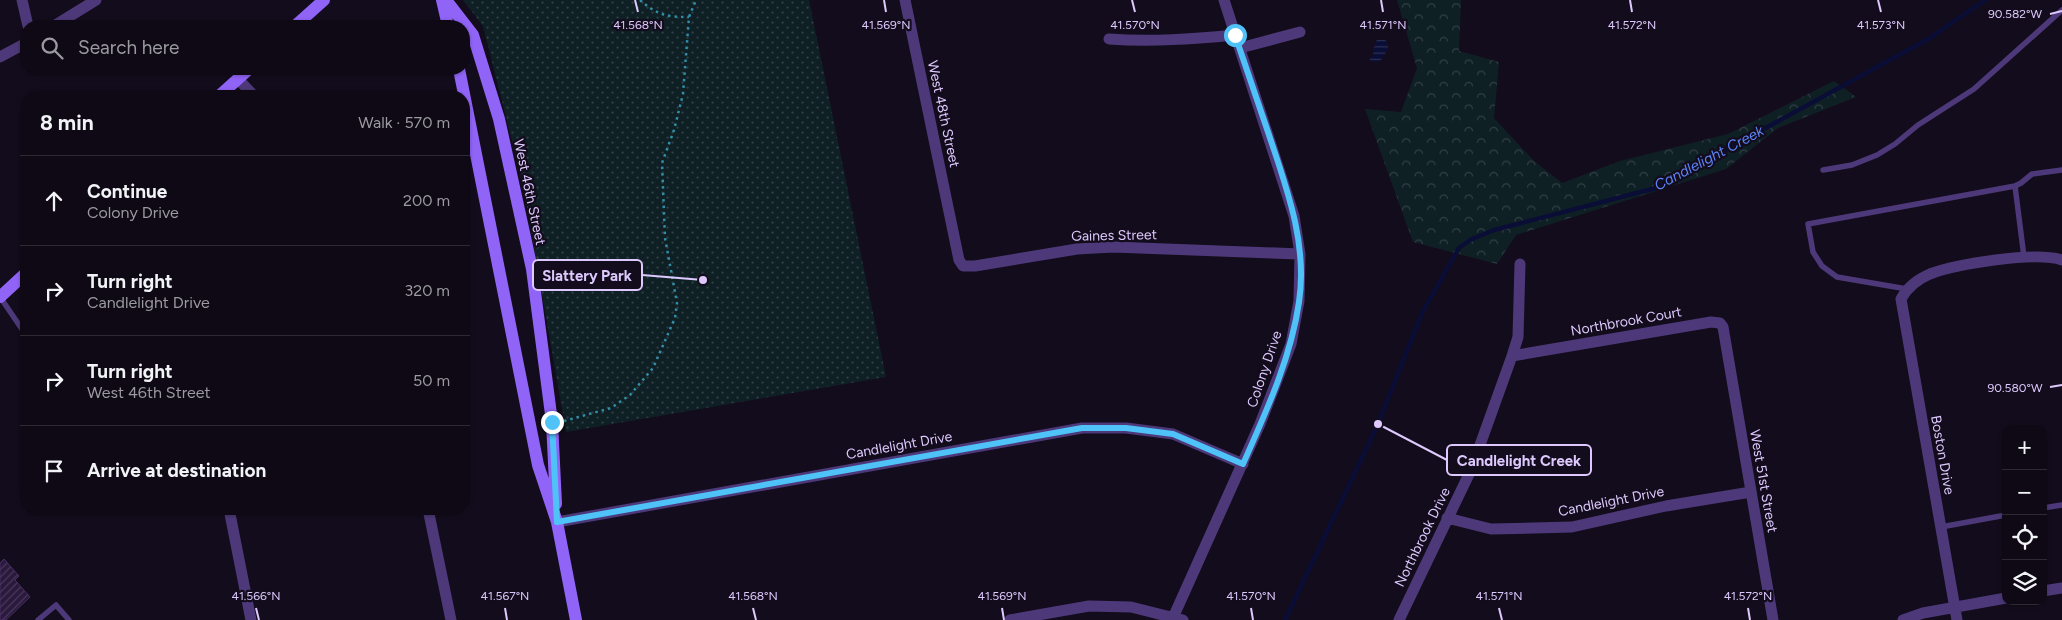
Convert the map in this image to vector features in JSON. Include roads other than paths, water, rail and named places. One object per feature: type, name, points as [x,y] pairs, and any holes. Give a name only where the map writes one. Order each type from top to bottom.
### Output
[{"type":"street","points":[[22,0],[27,20]]},
{"type":"street","points":[[64,20],[96,0]]},
{"type":"street","points":[[302,20],[324,0]]},
{"type":"street","points":[[442,0],[447,20]]},
{"type":"street","name":"West 46th Street","points":[[446,0],[461,20]]},
{"type":"street","name":"West 48th Street","points":[[905,0],[953,234]]},
{"type":"street","name":"Colony Drive","points":[[1176,619],[1260,424],[1291,344],[1300,301],[1300,254],[1294,216],[1224,0]]},
{"type":"street","name":"West 46th Street","points":[[470,31],[473,35],[499,119],[532,269],[552,422],[557,522]]},
{"type":"street","points":[[1240,48],[1300,32]]},
{"type":"street","points":[[1109,39],[1141,41],[1182,40],[1235,35]]},
{"type":"street","points":[[0,57],[20,46]]},
{"type":"street","points":[[226,90],[242,75]]},
{"type":"street","name":"West 46th Street","points":[[460,75],[463,90]]},
{"type":"street","points":[[238,79],[248,90]]},
{"type":"street","name":"West 46th Street","points":[[470,124],[538,465],[557,522],[576,620]]},
{"type":"street","name":"Gaines Street","points":[[953,234],[959,260],[963,266],[975,266],[1077,249],[1113,247],[1300,254]]},
{"type":"street","points":[[1907,288],[1929,274],[1969,265],[2024,257],[2052,256],[2062,260]]},
{"type":"street","name":"Northbrook Drive","points":[[1399,620],[1471,470],[1512,356],[1518,337],[1520,264]]},
{"type":"street","points":[[0,297],[20,279]]},
{"type":"street","name":"Boston Drive","points":[[1907,288],[1901,299],[1957,620]]},
{"type":"street","name":"Northbrook Court","points":[[1512,356],[1711,322],[1720,323],[1723,327],[1726,347]]},
{"type":"street","name":"West 51st Street","points":[[1726,347],[1773,620]]},
{"type":"street","name":"Candlelight Drive","points":[[557,522],[1082,428],[1126,428],[1173,434],[1243,464]]},
{"type":"street","name":"Candlelight Drive","points":[[1447,518],[1491,529],[1572,527],[1666,506],[1751,492]]},
{"type":"street","points":[[230,515],[251,620]]},
{"type":"street","points":[[429,515],[452,620]]},
{"type":"street","points":[[2047,591],[2062,588]]},
{"type":"street","points":[[1903,620],[1923,613],[2002,599]]},
{"type":"street","points":[[1010,620],[1089,606],[1131,607],[1176,619]]},
{"type":"lane","points":[[1823,170],[1852,165],[1877,155],[1895,144],[1918,125],[1974,89],[2062,10]]},
{"type":"lane","points":[[1907,288],[1837,277],[1822,266],[1813,252],[1808,224],[2015,186],[2032,174],[2062,170]]},
{"type":"lane","points":[[2015,186],[2024,257]]},
{"type":"lane","points":[[0,297],[20,326]]},
{"type":"lane","points":[[2047,507],[2062,505]]},
{"type":"lane","points":[[1941,527],[2002,516]]},
{"type":"lane","points":[[38,620],[56,606],[69,620]]},
{"type":"waterway","name":"Candlelight Creek","points":[[1285,620],[1378,424],[1422,313],[1459,248],[1470,240],[1494,230],[1656,188],[1930,38],[1985,0]]},
{"type":"place","name":"Slattery Park","points":[[703,280]]},
{"type":"place","name":"Candlelight Creek","points":[[1378,424]]}]
